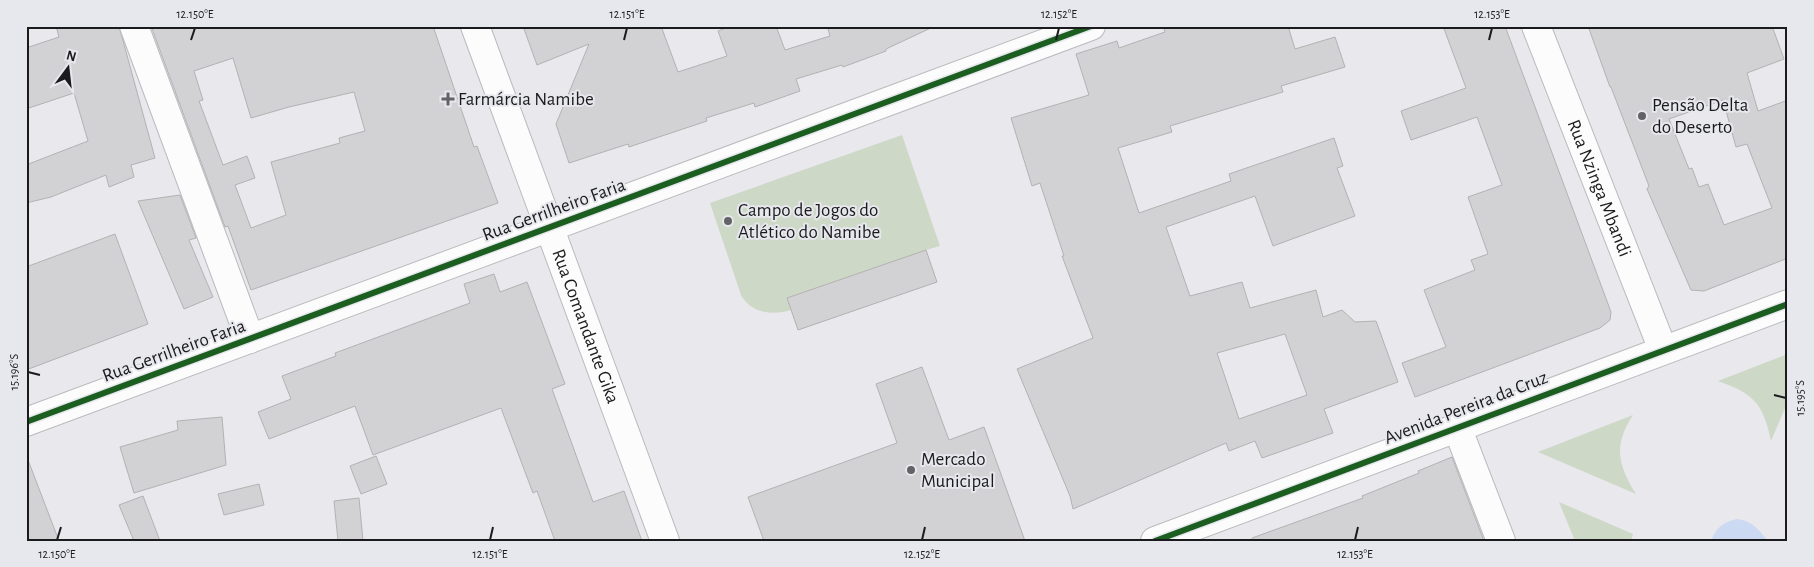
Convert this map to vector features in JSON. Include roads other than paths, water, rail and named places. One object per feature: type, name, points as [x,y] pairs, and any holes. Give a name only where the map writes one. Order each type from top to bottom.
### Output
[{"type":"street","points":[[134,26],[250,339]]},
{"type":"street","name":"Rua Comandante Gika","points":[[475,26],[665,541]]},
{"type":"street","name":"Rua Gerrilheiro Faria","points":[[26,422],[550,228],[1043,35],[1091,26]]},
{"type":"street","name":"Rua Nzinga Mbandi","points":[[1536,26],[1663,350]]},
{"type":"street","name":"Avenida Pereira da Cruz","points":[[1156,541],[1788,304]]},
{"type":"street","points":[[1457,427],[1501,541]]},
{"type":"water","points":[[1737,519],[1751,524],[1768,541],[1711,541],[1721,526]]},
{"type":"place","name":"Farmárcia Namibe","points":[[448,99]]},
{"type":"place","name":"Pensão Delta do Deserto","points":[[1642,116]]},
{"type":"place","name":"Campo de Jogos do Atlético do Namibe","points":[[728,221]]},
{"type":"place","name":"Mercado Municipal","points":[[911,470]]}]
